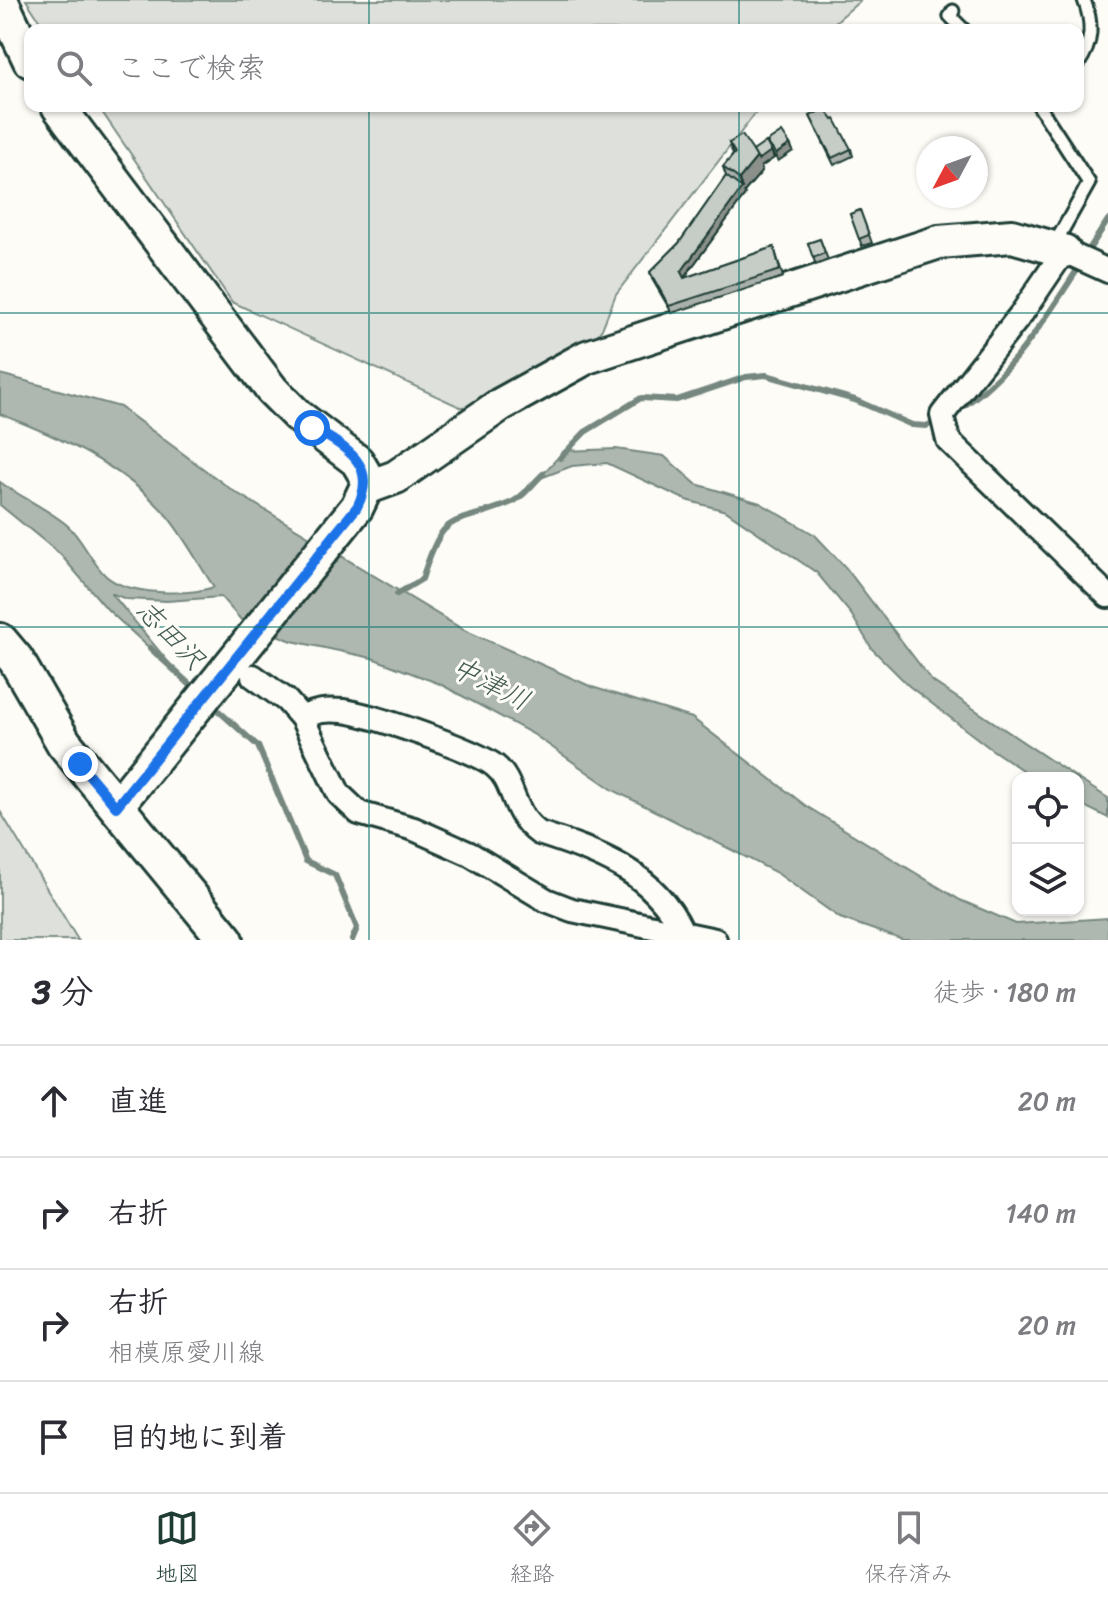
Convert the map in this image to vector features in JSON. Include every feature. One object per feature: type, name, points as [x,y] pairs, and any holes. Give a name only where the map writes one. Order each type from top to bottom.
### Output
[{"type":"main road","points":[[0,641],[16,660],[64,743],[125,797],[226,940]]},
{"type":"street","points":[[1,0],[24,48]]},
{"type":"street","points":[[63,112],[272,390],[312,428],[350,453],[367,478],[362,498]]},
{"type":"street","points":[[125,797],[362,498],[500,405],[587,357],[939,242],[1012,236],[1058,249],[1108,271]]},
{"type":"street","points":[[1058,249],[1022,313],[942,415],[948,440],[1108,596]]},
{"type":"street","points":[[253,676],[286,700],[302,718],[331,781],[359,813],[442,842],[546,900],[572,910],[715,940]]},
{"type":"street","points":[[302,718],[315,710],[347,711],[456,747],[495,766],[527,824],[539,833],[620,864],[641,877],[661,896],[682,931]]},
{"type":"lane","points":[[1084,0],[1092,26],[1084,53]]},
{"type":"lane","points":[[953,11],[950,16],[958,24]]},
{"type":"lane","points":[[1043,112],[1089,183],[1058,249]]},
{"type":"shaded area","points":[[26,0],[861,0],[833,24],[42,24]]},
{"type":"shaded area","points":[[102,112],[756,112],[616,294],[602,329],[579,360],[486,406],[460,407],[232,302]]},
{"type":"shaded area","points":[[0,811],[78,940],[0,940]]},
{"type":"water","name":"中津川","points":[[0,374],[120,407],[232,490],[464,630],[592,687],[692,718],[806,806],[960,900],[1016,924],[1108,918],[1108,940],[903,940],[840,918],[777,873],[613,790],[533,734],[440,684],[372,658],[292,641],[242,621],[221,597],[167,601],[126,599],[111,593],[179,675],[108,610],[60,554],[0,505],[0,482],[68,526],[106,576],[116,582],[158,592],[189,592],[214,587],[183,537],[145,493],[87,453],[0,414]]},
{"type":"water","points":[[616,449],[664,456],[696,484],[760,503],[815,535],[846,568],[932,681],[1068,772],[1025,772],[991,749],[909,686],[872,649],[851,614],[817,573],[726,511],[686,500],[607,463],[572,466],[538,479],[564,451]]},
{"type":"water","points":[[1084,783],[1108,798],[1108,818],[1084,806]]},
{"type":"building","points":[[828,112],[835,119],[851,149],[832,158],[810,116]]},
{"type":"building","points":[[782,132],[790,144],[776,154],[767,142]]},
{"type":"building","points":[[742,135],[757,157],[739,179],[723,167],[735,153],[729,143]]},
{"type":"building","points":[[766,142],[771,151],[758,160],[753,151]]},
{"type":"building","points":[[726,176],[742,188],[681,272],[684,278],[774,247],[780,270],[669,306],[650,272],[679,243]]},
{"type":"building","points":[[860,210],[869,235],[859,239],[850,214]]},
{"type":"building","points":[[820,239],[825,253],[813,258],[808,243]]},
{"type":"waterway","points":[[1086,254],[1108,220]]},
{"type":"waterway","points":[[958,410],[978,396],[1012,362],[1081,264]]},
{"type":"waterway","points":[[560,458],[585,432],[641,398],[677,400],[746,377],[766,375],[855,400],[912,425],[926,426],[938,421]]},
{"type":"waterway","points":[[397,594],[422,579],[437,540],[452,523],[514,501],[543,474]]},
{"type":"waterway","name":"志田沢","points":[[150,648],[198,692]]},
{"type":"waterway","name":"志田沢","points":[[212,705],[258,746],[306,861],[335,875],[357,928],[352,940]]},
{"type":"route","points":[[80,764],[116,807],[357,507],[366,488],[367,478],[362,469],[350,453],[312,428]]}]
